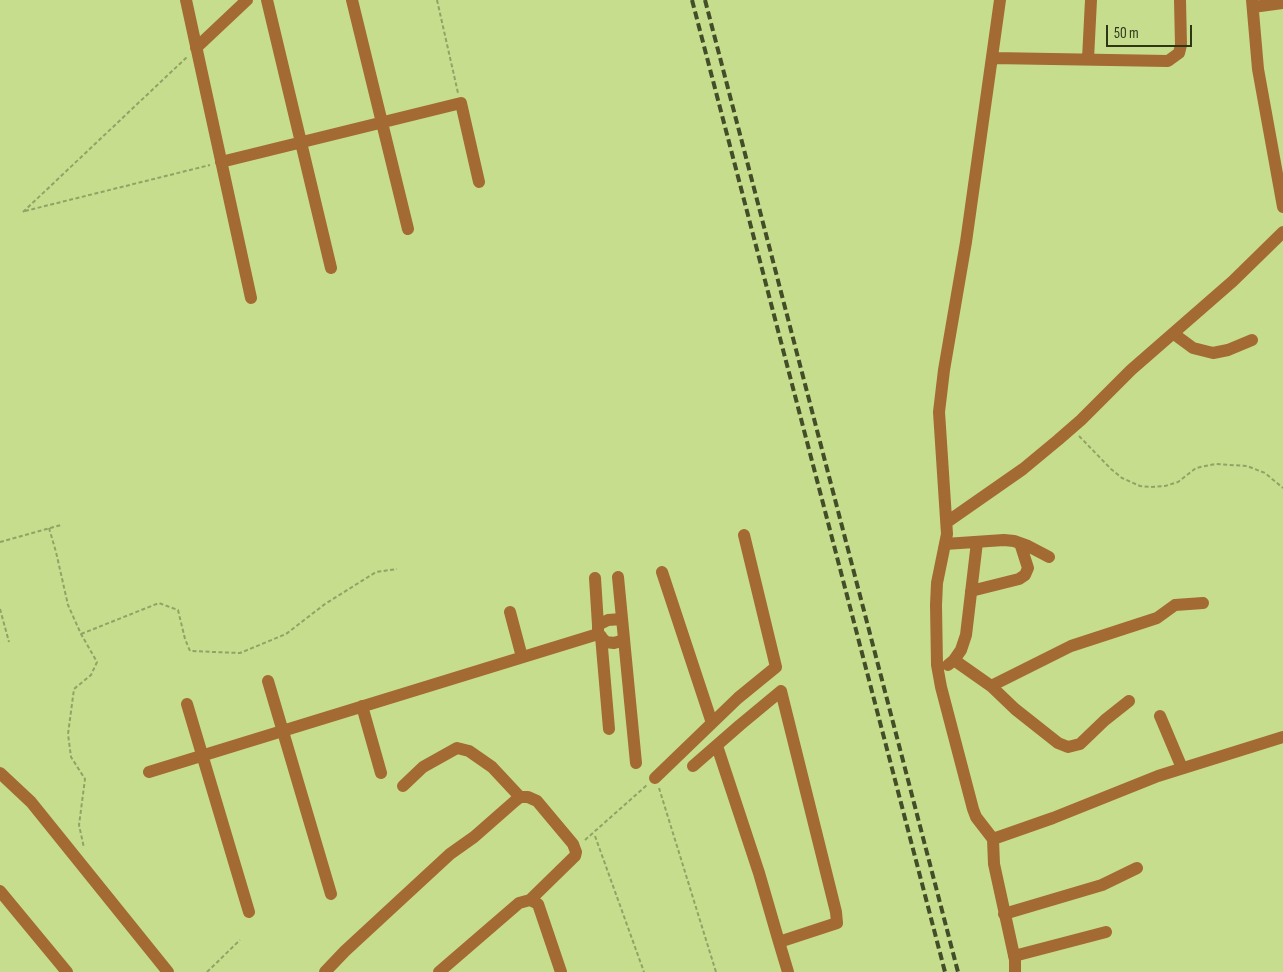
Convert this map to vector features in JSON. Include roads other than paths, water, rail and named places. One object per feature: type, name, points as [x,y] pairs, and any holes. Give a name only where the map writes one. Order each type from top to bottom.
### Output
[{"type":"street","points":[[186,0],[251,298]]},
{"type":"street","points":[[196,48],[247,0]]},
{"type":"street","points":[[266,0],[331,268]]},
{"type":"street","points":[[352,0],[408,229]]},
{"type":"street","points":[[1000,0],[966,242],[944,370],[939,412],[947,522],[945,544],[937,583],[937,665],[943,696],[973,809],[976,817],[993,839],[994,864],[1014,956],[1015,972]]},
{"type":"street","points":[[1088,59],[1090,0]]},
{"type":"street","points":[[993,58],[1168,61],[1179,53],[1181,45],[1180,0]]},
{"type":"street","points":[[1283,3],[1252,3],[1258,69],[1283,207]]},
{"type":"street","points":[[221,162],[461,103],[479,182]]},
{"type":"street","points":[[947,522],[1023,469],[1072,429],[1130,370],[1174,334],[1233,281],[1283,232]]},
{"type":"street","points":[[1174,334],[1193,348],[1213,353],[1228,350],[1252,340]]},
{"type":"street","points":[[656,778],[712,723],[776,666],[744,535]]},
{"type":"street","points":[[945,544],[1004,540],[1020,543],[1049,558]]},
{"type":"street","points":[[939,672],[954,660],[961,650],[966,635],[977,542]]},
{"type":"street","points":[[971,591],[1026,576],[1028,568],[1020,543]]},
{"type":"street","points":[[662,572],[712,723]]},
{"type":"street","points":[[618,577],[636,763]]},
{"type":"street","points":[[595,578],[609,729]]},
{"type":"street","points":[[991,686],[1071,646],[1156,618],[1175,605],[1203,603]]},
{"type":"street","points":[[510,612],[522,657]]},
{"type":"street","points":[[148,772],[522,657],[599,632],[608,620],[622,619]]},
{"type":"street","points":[[599,632],[606,642],[614,643],[624,640]]},
{"type":"street","points":[[954,660],[991,686],[1015,709],[1058,743],[1068,747],[1080,744],[1105,720],[1129,701]]},
{"type":"street","points":[[268,681],[331,894]]},
{"type":"street","points":[[693,766],[781,691],[836,912],[837,923],[779,942]]},
{"type":"street","points":[[187,704],[249,912]]},
{"type":"street","points":[[362,706],[381,773]]},
{"type":"street","points":[[1160,716],[1182,768]]},
{"type":"street","points":[[993,839],[1053,818],[1158,776],[1283,737]]},
{"type":"street","points":[[717,746],[756,864],[788,972]]},
{"type":"street","points":[[403,786],[423,767],[457,748],[469,751],[492,767],[520,797]]},
{"type":"street","points":[[0,773],[31,802],[168,972]]},
{"type":"street","points":[[325,972],[345,951],[450,854],[520,797],[528,797],[538,801],[575,848],[575,856],[530,900],[519,903],[439,972]]},
{"type":"street","points":[[1004,914],[1102,885],[1137,868]]},
{"type":"street","points":[[0,891],[66,972]]},
{"type":"street","points":[[530,900],[538,904],[561,972]]},
{"type":"street","points":[[1014,956],[1106,932]]},
{"type":"railway","points":[[692,0],[945,972]]},
{"type":"railway","points":[[705,0],[958,972]]}]
